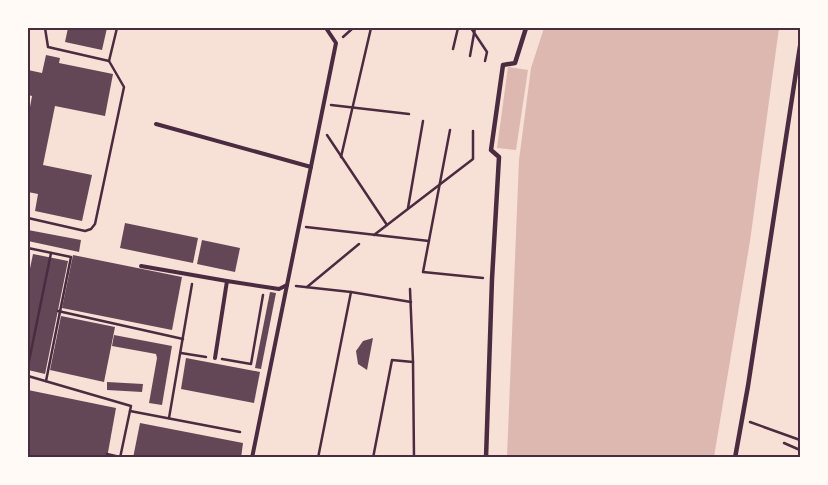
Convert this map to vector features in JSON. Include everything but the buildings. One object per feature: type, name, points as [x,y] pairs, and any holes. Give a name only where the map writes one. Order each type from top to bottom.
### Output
[{"type":"street","points":[[486,458],[498,157],[491,150],[503,65],[515,62],[526,28]]},
{"type":"street","points":[[735,458],[800,46]]},
{"type":"lane","points":[[252,458],[336,42],[326,28]]},
{"type":"lane","points":[[156,124],[311,167]]},
{"type":"lane","points":[[141,266],[279,289],[287,285]]},
{"type":"lane","points":[[215,358],[227,281]]},
{"type":"path","points":[[45,28],[48,47],[109,60]]},
{"type":"path","points":[[28,218],[85,231],[91,229],[96,224],[124,87],[109,60],[117,28]]},
{"type":"path","points":[[336,42],[353,28]]},
{"type":"path","points":[[341,157],[371,28]]},
{"type":"path","points":[[454,48],[458,28]]},
{"type":"path","points":[[471,28],[487,52],[485,61]]},
{"type":"path","points":[[470,56],[475,28]]},
{"type":"path","points":[[324,104],[409,114]]},
{"type":"path","points":[[408,209],[423,121]]},
{"type":"path","points":[[320,124],[386,225]]},
{"type":"path","points":[[450,130],[423,272],[492,279]]},
{"type":"path","points":[[374,235],[473,159],[473,131]]},
{"type":"path","points":[[299,226],[429,241]]},
{"type":"path","points":[[307,287],[359,244]]},
{"type":"path","points":[[28,248],[70,257],[46,381]]},
{"type":"path","points":[[28,366],[51,253]]},
{"type":"path","points":[[169,418],[193,276]]},
{"type":"path","points":[[287,285],[351,292],[411,302]]},
{"type":"path","points":[[181,353],[251,364],[265,287]]},
{"type":"path","points":[[410,289],[414,458]]},
{"type":"path","points":[[318,458],[351,292]]},
{"type":"path","points":[[59,311],[183,339]]},
{"type":"path","points":[[373,458],[392,360],[413,362]]},
{"type":"path","points":[[28,376],[131,406],[120,457],[107,454]]},
{"type":"path","points":[[130,411],[240,432]]},
{"type":"path","points":[[742,419],[800,440]]},
{"type":"path","points":[[784,443],[800,450]]},
{"type":"shaded area","points":[[544,28],[779,28],[750,241],[714,457],[507,457],[519,160],[531,68]]},
{"type":"shaded area","points":[[508,67],[528,70],[516,150],[497,148]]}]
